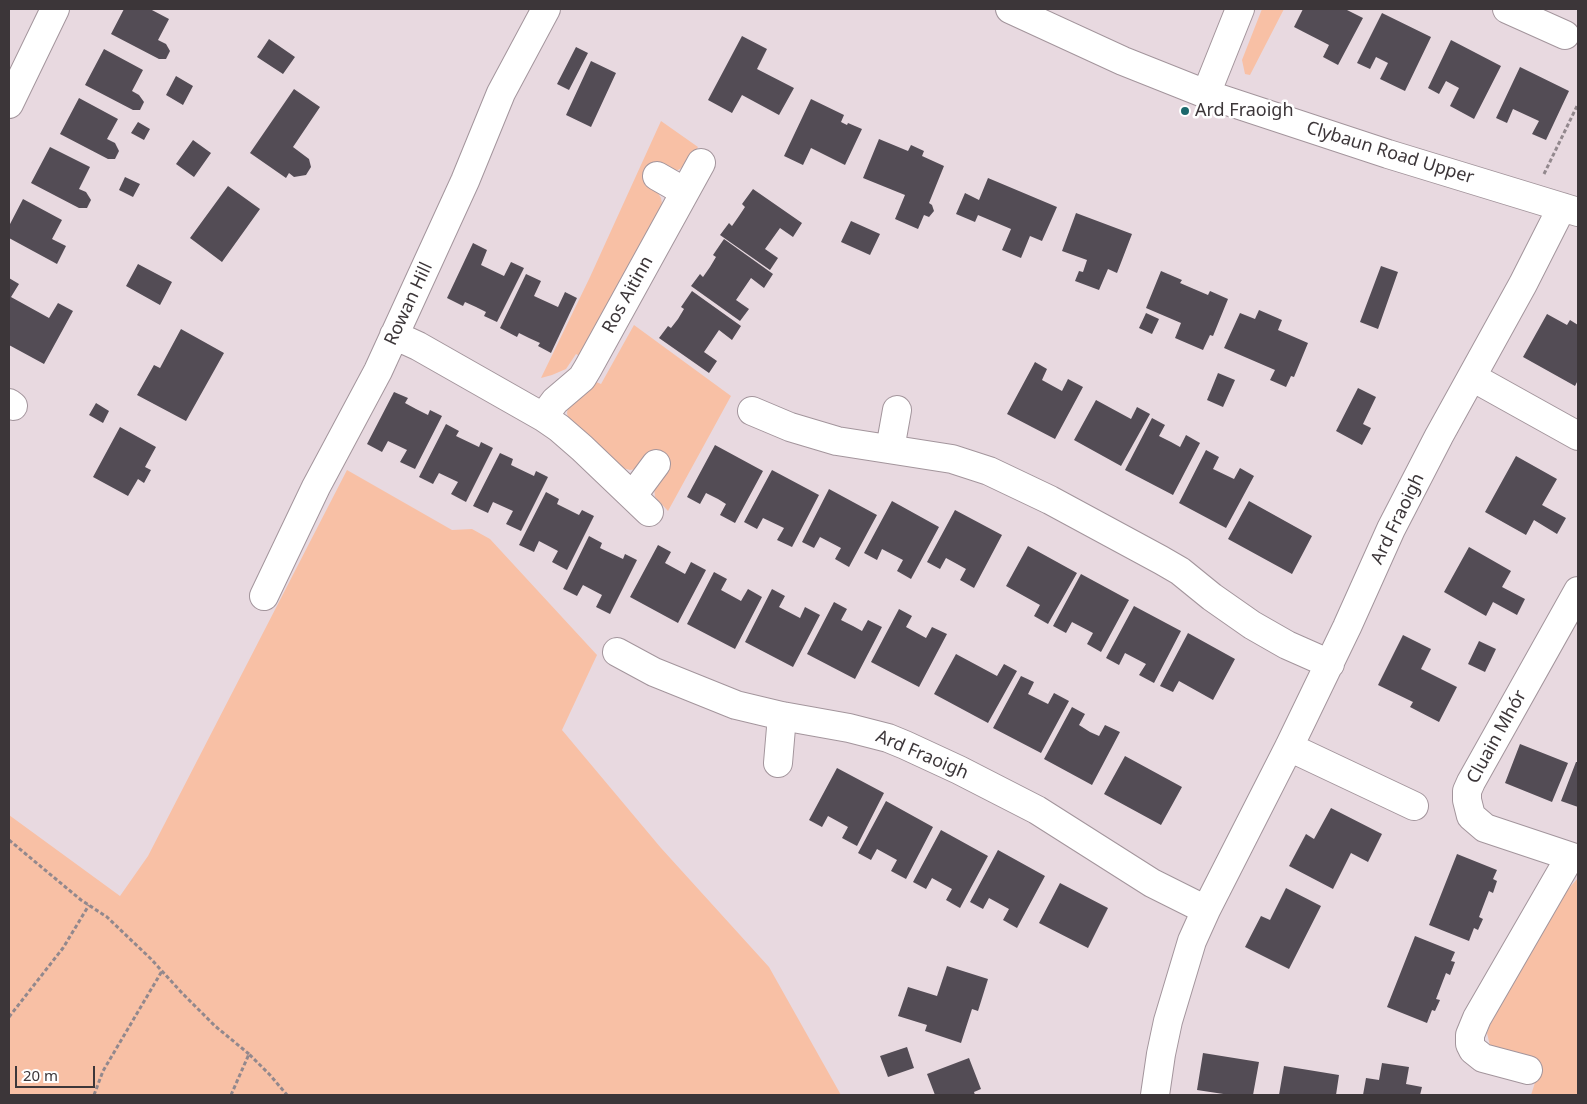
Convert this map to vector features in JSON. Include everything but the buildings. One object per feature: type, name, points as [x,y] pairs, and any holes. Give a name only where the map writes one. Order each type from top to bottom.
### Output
[{"type":"street","points":[[9,104],[55,9]]},
{"type":"street","name":"Rowan Hill","points":[[264,596],[316,487],[368,392],[465,181],[501,93],[546,9]]},
{"type":"street","name":"Clybaun Road Upper","points":[[1010,9],[1114,57],[1206,94],[1388,154],[1570,210]]},
{"type":"street","points":[[1206,94],[1240,9]]},
{"type":"street","points":[[1508,9],[1565,35]]},
{"type":"street","name":"Ros Aitinn","points":[[543,417],[555,401],[582,378],[701,163]]},
{"type":"street","points":[[657,176],[685,192]]},
{"type":"street","name":"Ard Fraoigh","points":[[1155,1095],[1168,1022],[1189,950],[1206,910],[1330,664],[1391,529],[1523,284],[1570,210]]},
{"type":"street","points":[[394,335],[418,346],[543,417],[565,433],[641,504],[656,464]]},
{"type":"street","points":[[1472,377],[1578,436]]},
{"type":"street","points":[[890,449],[897,410]]},
{"type":"street","points":[[752,411],[790,427],[837,441],[952,459],[989,471],[1050,500],[1180,571],[1212,597],[1268,634],[1330,664]]},
{"type":"street","name":"Cluain Mhór","points":[[1528,1070],[1483,1058],[1473,1050],[1470,1044],[1470,1035],[1477,1018],[1574,858],[1485,828],[1471,816],[1467,791],[1470,782],[1578,591]]},
{"type":"street","name":"Ard Fraoigh","points":[[617,652],[654,672],[717,699],[782,716],[849,728],[888,738],[905,745],[1037,810],[1152,883],[1206,910]]},
{"type":"street","points":[[778,763],[782,716]]},
{"type":"street","points":[[1289,747],[1414,806]]},
{"type":"path","points":[[1534,198],[1578,104]]},
{"type":"path","points":[[9,840],[30,860],[107,918],[162,970],[215,1026],[249,1054],[287,1095]]},
{"type":"path","points":[[9,1017],[63,948],[78,920],[90,905]]},
{"type":"path","points":[[94,1095],[103,1071],[162,970]]},
{"type":"path","points":[[231,1095],[249,1054]]},
{"type":"shaded area","points":[[1262,9],[1284,9],[1250,75],[1245,74],[1242,60]]},
{"type":"shaded area","points":[[661,121],[698,147],[688,164],[678,170],[655,165],[645,185],[658,193],[663,210],[583,358],[576,354],[566,369],[541,378],[590,277]]},
{"type":"shaded area","points":[[634,325],[731,396],[668,511],[655,497],[654,487],[636,469],[630,470],[619,467],[568,418],[567,413],[568,407],[594,381],[601,384]]},
{"type":"shaded area","points":[[347,470],[452,530],[472,529],[490,539],[597,655],[562,730],[661,848],[769,967],[841,1095],[9,1095],[9,815],[120,896],[148,856]]},
{"type":"shaded area","points":[[1578,878],[1578,1095],[1531,1095],[1541,1064],[1494,1051],[1490,1046],[1487,1033],[1493,1017],[1563,895]]},
{"type":"place","name":"Ard Fraoigh","points":[[1185,111]]}]
